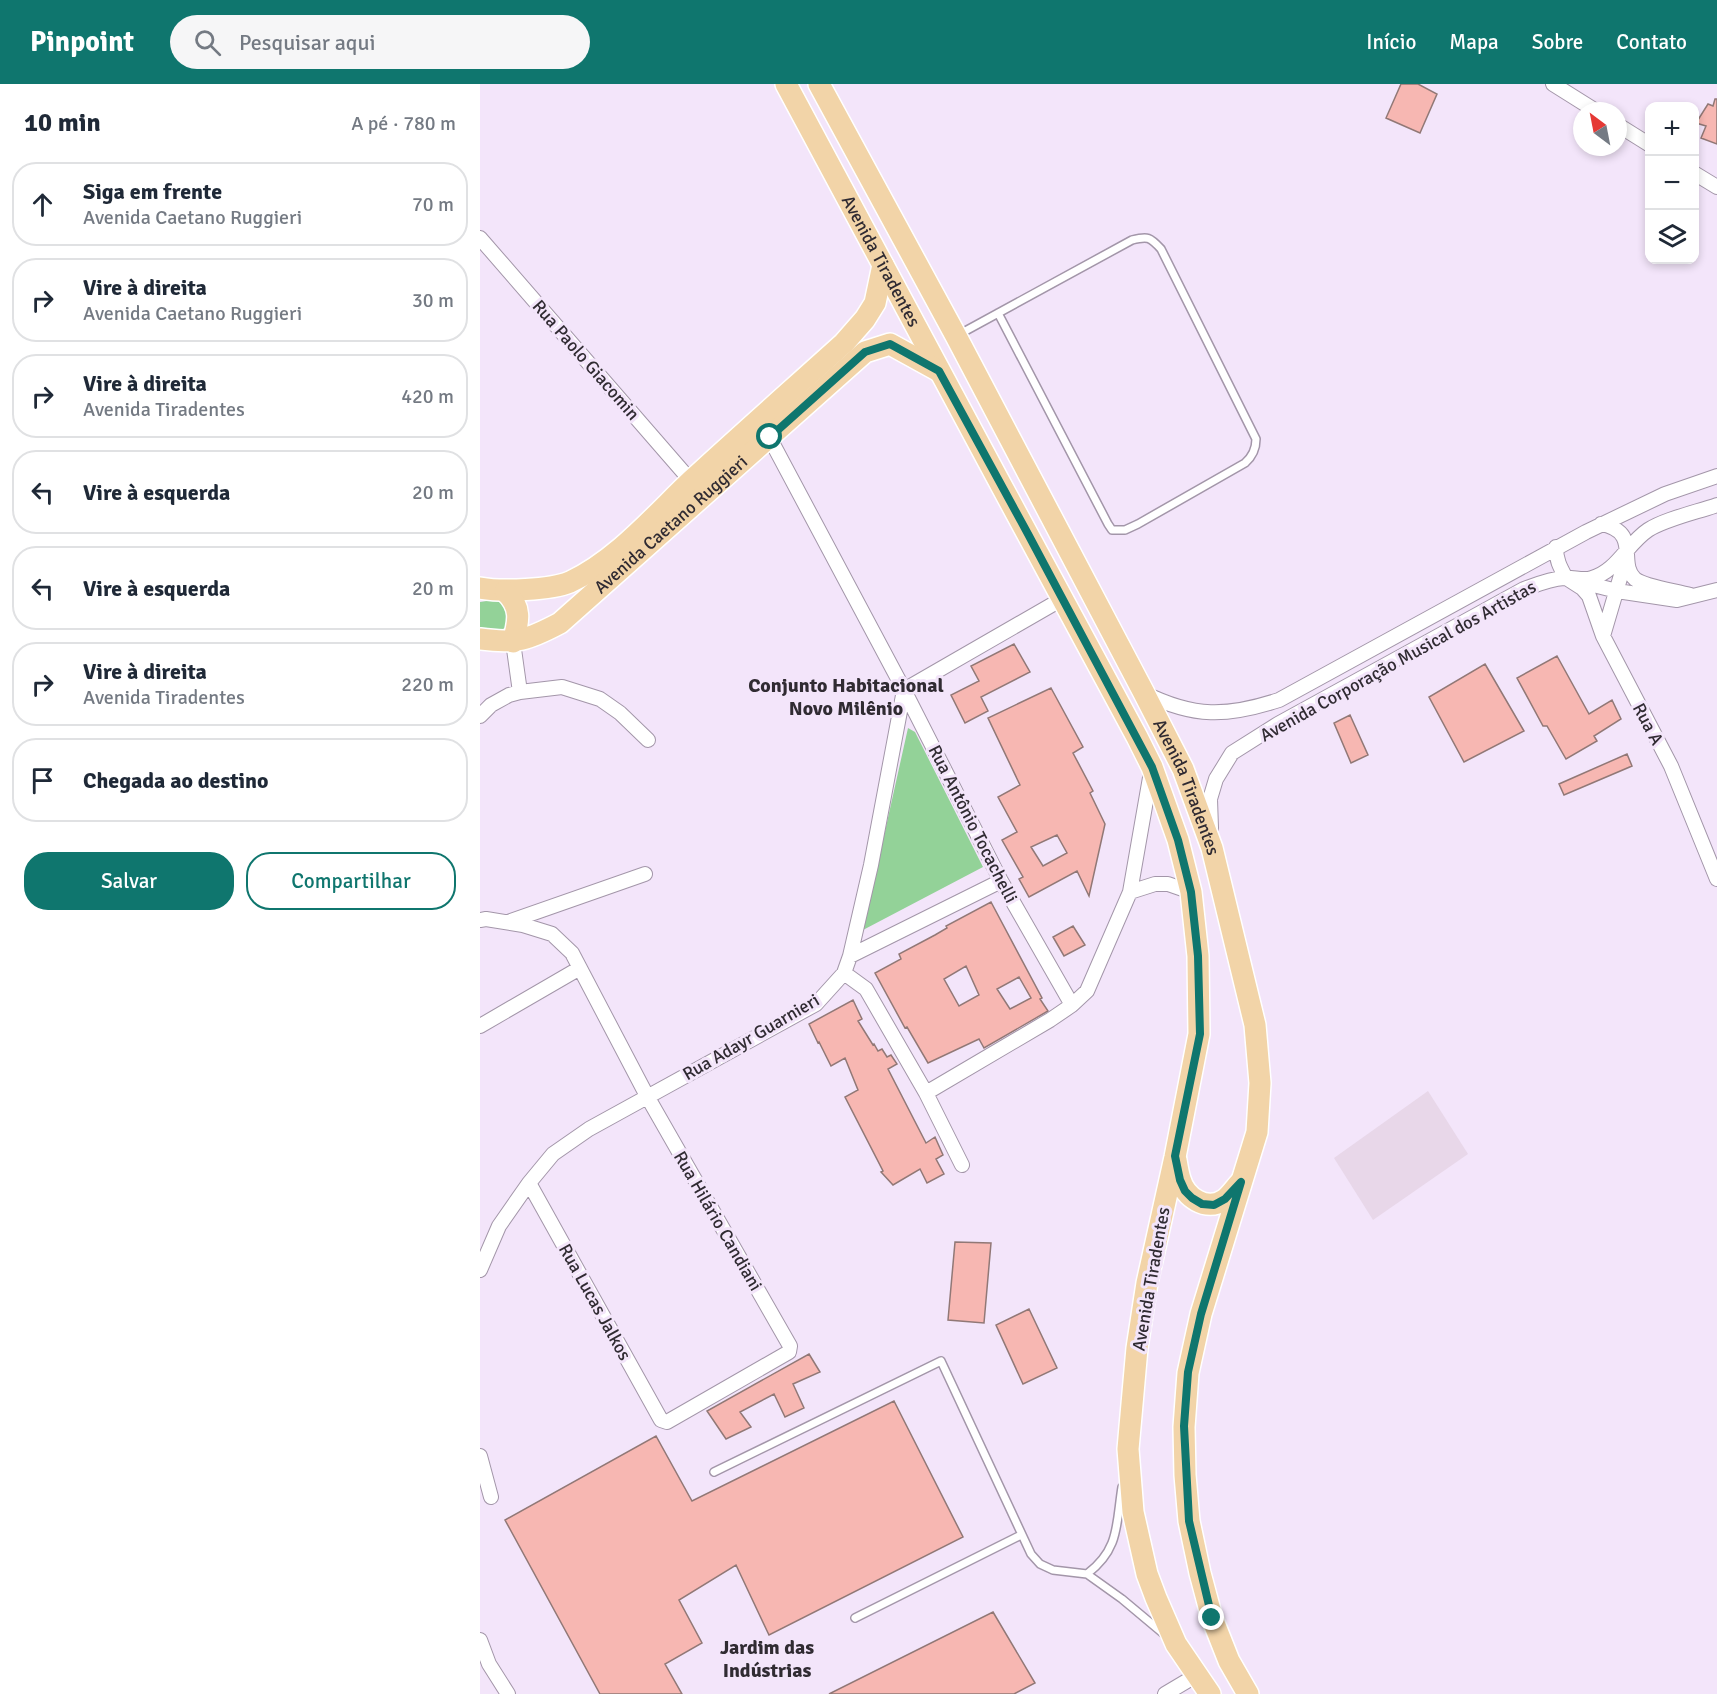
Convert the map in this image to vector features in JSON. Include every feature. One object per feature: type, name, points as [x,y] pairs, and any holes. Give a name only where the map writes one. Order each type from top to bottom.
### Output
[{"type":"main road","name":"Avenida Tiradentes","points":[[786,84],[1152,767],[1178,840],[1191,892],[1198,956],[1200,1034],[1147,1283],[1137,1348],[1128,1449],[1133,1512],[1147,1574],[1176,1644],[1210,1694]]},
{"type":"main road","name":"Avenida Tiradentes","points":[[819,84],[956,336],[1144,693],[1183,769],[1212,848],[1255,1025],[1260,1083],[1257,1132],[1201,1314],[1188,1372],[1184,1426],[1189,1521],[1200,1573],[1216,1629],[1229,1661],[1248,1694]]},
{"type":"main road","name":"Avenida Caetano Ruggieri","points":[[480,639],[513,642],[535,637],[560,623],[764,428],[865,319],[875,303],[884,265]]},
{"type":"main road","points":[[875,303],[876,321],[890,344],[939,371]]},
{"type":"main road","name":"Avenida Caetano Ruggieri","points":[[480,588],[505,591],[567,583],[583,575],[631,539],[691,481],[865,352],[890,344]]},
{"type":"main road","points":[[505,591],[513,599],[519,617],[513,642]]},
{"type":"main road","points":[[1175,1156],[1185,1191],[1202,1204],[1214,1205],[1225,1199],[1241,1182]]},
{"type":"street","points":[[1553,84],[1582,102]]},
{"type":"street","points":[[1627,131],[1645,142]]},
{"type":"street","points":[[1699,176],[1717,187]]},
{"type":"street","name":"Rua Paolo Giacomin","points":[[480,238],[691,481]]},
{"type":"street","name":"Rua Antônio Tocachelli","points":[[764,428],[904,690],[1001,881],[1072,1005]]},
{"type":"street","name":"Avenida Corporação Musical dos Artistas","points":[[1144,693],[1164,703],[1201,712],[1240,711],[1279,700],[1556,547],[1665,494],[1717,476]]},
{"type":"street","name":"Avenida Corporação Musical dos Artistas","points":[[1212,848],[1210,799],[1216,779],[1232,753],[1278,724],[1524,589],[1545,581],[1566,578],[1591,579],[1617,562],[1628,548],[1647,531],[1717,505]]},
{"type":"street","points":[[1601,524],[1612,526],[1618,531],[1628,548],[1629,570],[1637,581],[1692,596]]},
{"type":"street","points":[[1556,547],[1558,564],[1566,578],[1617,591],[1677,600],[1717,590]]},
{"type":"street","points":[[1603,636],[1628,548]]},
{"type":"street","name":"Rua A","points":[[1566,578],[1582,588],[1589,596],[1603,636],[1671,766],[1717,879]]},
{"type":"street","points":[[904,690],[1062,599]]},
{"type":"street","points":[[513,642],[520,692]]},
{"type":"street","points":[[480,716],[491,705],[509,695],[562,687],[600,699],[620,713],[648,740]]},
{"type":"street","name":"Rua Adayr Guarnieri","points":[[480,1270],[499,1226],[554,1154],[589,1129],[816,1004],[844,973],[871,865],[904,690]]},
{"type":"street","points":[[1267,704],[1278,724]]},
{"type":"street","points":[[926,1093],[1050,1020],[1087,991],[1130,892],[1152,767]]},
{"type":"street","points":[[480,920],[508,922],[645,874]]},
{"type":"street","points":[[850,956],[1001,881]]},
{"type":"street","points":[[1130,892],[1155,884],[1168,884],[1191,892]]},
{"type":"street","name":"Rua Hilário Candiani","points":[[508,922],[552,934],[572,953],[647,1096],[790,1346],[789,1352],[687,1411],[667,1422],[661,1420]]},
{"type":"street","points":[[480,1026],[580,968]]},
{"type":"street","points":[[844,973],[866,989],[926,1093],[962,1165]]},
{"type":"street","name":"Rua Lucas Jalkos","points":[[529,1184],[661,1420]]},
{"type":"street","points":[[480,1462],[490,1497]]},
{"type":"street","points":[[480,1640],[489,1664],[508,1694]]},
{"type":"street","points":[[1166,1694],[1197,1675]]},
{"type":"lane","points":[[956,336],[998,313],[1132,240],[1152,238],[1161,249],[1256,438],[1254,452],[1245,463],[1138,524],[1125,530],[1112,530],[998,313]]},
{"type":"lane","points":[[714,1472],[941,1361],[1031,1554],[1041,1564],[1053,1570],[1087,1574],[1122,1599],[1176,1644]]},
{"type":"lane","points":[[1087,1574],[1112,1547],[1128,1449]]},
{"type":"lane","points":[[855,1617],[1021,1535]]},
{"type":"shaded area","points":[[1428,1091],[1468,1154],[1373,1220],[1334,1158]]},
{"type":"green space","points":[[500,599],[505,601],[509,625],[499,630],[480,629],[480,602]]},
{"type":"green space","points":[[908,728],[915,732],[983,867],[863,930]]},
{"type":"building","points":[[1401,84],[1418,84],[1437,94],[1420,133],[1386,118]]},
{"type":"building","points":[[1717,99],[1717,144],[1701,138],[1706,126],[1699,124],[1699,118],[1708,104],[1713,106]]},
{"type":"building","points":[[1014,644],[1030,672],[981,697],[988,711],[965,723],[951,695],[979,681],[971,666]]},
{"type":"building","points":[[1557,656],[1589,714],[1612,700],[1621,719],[1594,736],[1597,741],[1566,759],[1547,726],[1543,726],[1517,678]]},
{"type":"building","points":[[1485,664],[1524,731],[1464,762],[1429,697]]},
{"type":"building","points":[[1051,688],[1083,747],[1073,753],[1093,791],[1090,793],[1105,824],[1089,896],[1077,871],[1029,897],[1019,879],[1023,877],[1002,840],[1017,832],[998,797],[1020,785],[988,718]],"holes":[[[1057,835],[1067,853],[1043,866],[1031,847]]]},
{"type":"building","points":[[1350,715],[1368,755],[1351,763],[1334,723]]},
{"type":"building","points":[[1627,754],[1632,766],[1564,795],[1559,784]]},
{"type":"building","points":[[991,902],[1048,1011],[984,1048],[979,1039],[928,1063],[907,1027],[905,1028],[875,973],[901,959],[899,954],[947,928],[946,926]],"holes":[[[966,966],[979,995],[959,1006],[944,979]],[[1019,977],[1031,998],[1010,1009],[997,989]]]},
{"type":"building","points":[[1073,926],[1085,945],[1064,956],[1053,937]]},
{"type":"building","points":[[853,1000],[862,1019],[858,1021],[873,1045],[878,1051],[882,1049],[887,1057],[891,1055],[897,1064],[888,1069],[926,1143],[935,1137],[943,1155],[936,1159],[944,1174],[927,1183],[920,1169],[893,1185],[881,1172],[883,1171],[845,1097],[858,1090],[845,1058],[831,1066],[809,1024]]},
{"type":"building","points":[[955,1242],[991,1243],[984,1323],[948,1320]]},
{"type":"building","points":[[1029,1309],[1057,1368],[1023,1384],[996,1325]]},
{"type":"building","points":[[809,1354],[820,1372],[793,1384],[804,1408],[785,1417],[774,1394],[740,1412],[751,1427],[726,1439],[707,1411]]},
{"type":"building","points":[[894,1401],[963,1537],[769,1635],[736,1565],[679,1600],[702,1643],[665,1664],[682,1694],[600,1694],[505,1520],[656,1436],[692,1501]]},
{"type":"building","points":[[993,1612],[1035,1683],[1014,1694],[829,1694]]},
{"type":"district","name":"Conjunto Habitacional Novo Milênio","points":[[846,696]]},
{"type":"district","name":"Jardim das Indústrias","points":[[767,1658]]},
{"type":"route","points":[[770,437],[865,352],[877,347],[890,344],[939,371],[1152,767],[1178,840],[1191,892],[1198,956],[1200,1034],[1175,1156],[1180,1180],[1185,1191],[1192,1198],[1202,1204],[1214,1205],[1225,1199],[1241,1182],[1201,1314],[1188,1372],[1184,1426],[1189,1521],[1212,1618]]}]
